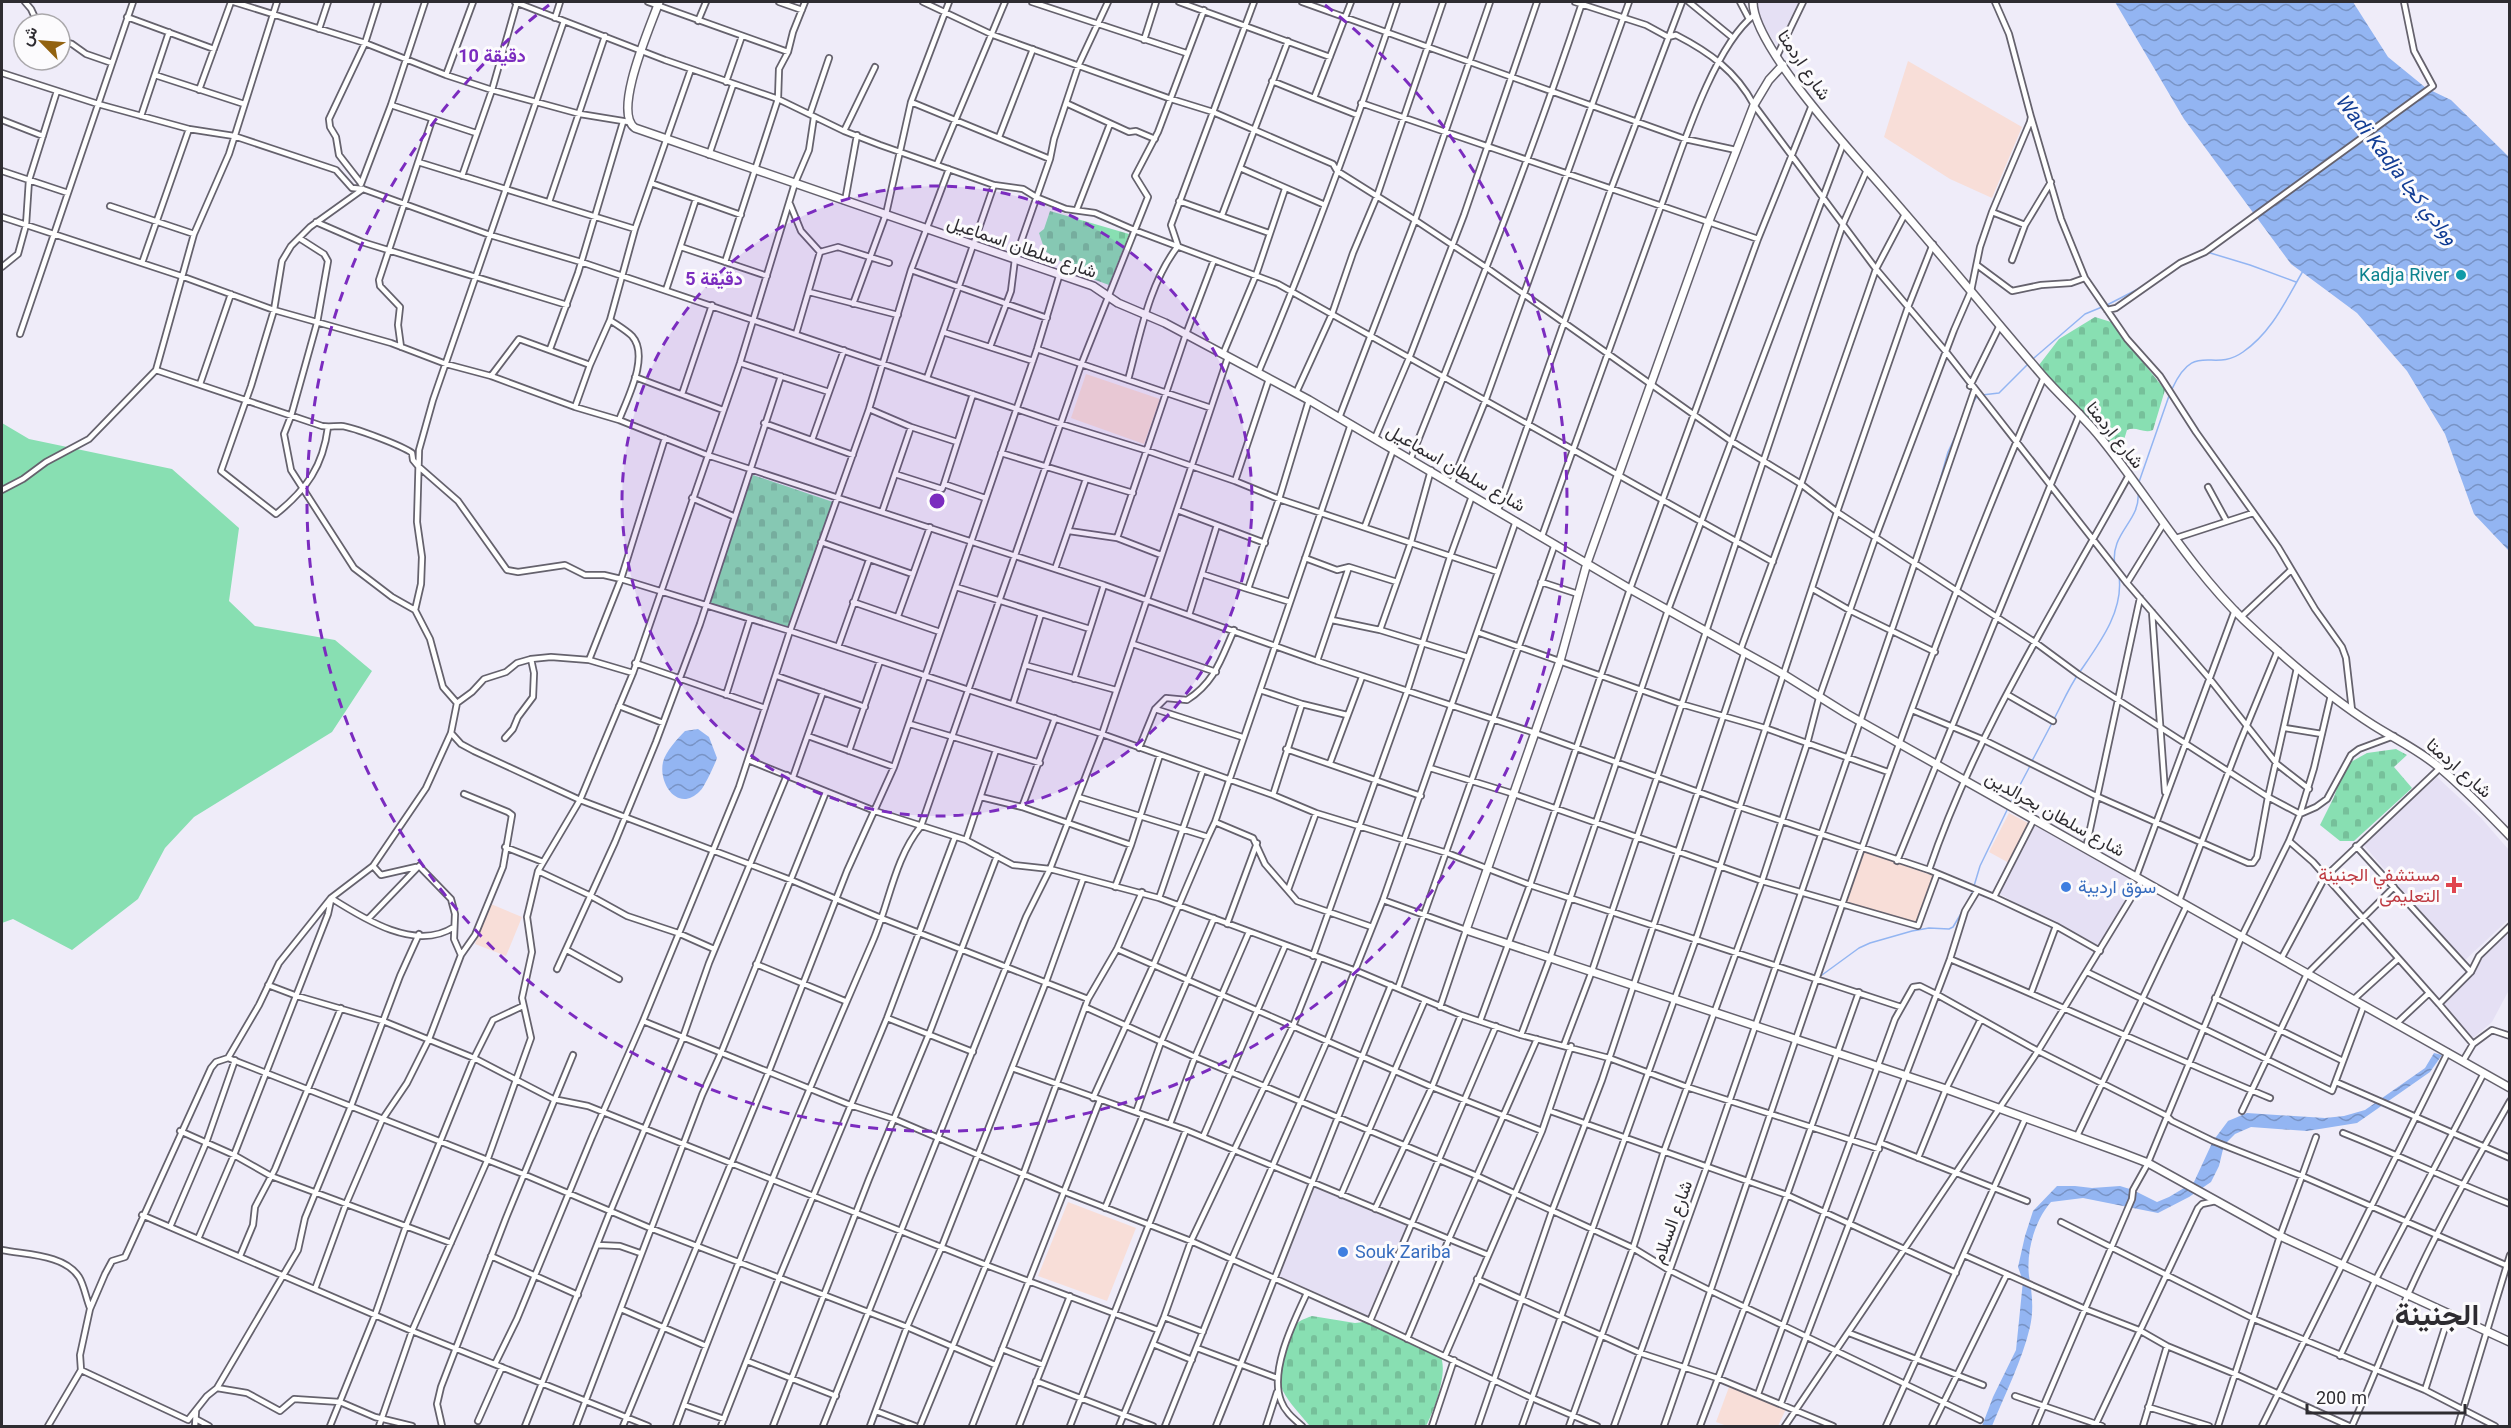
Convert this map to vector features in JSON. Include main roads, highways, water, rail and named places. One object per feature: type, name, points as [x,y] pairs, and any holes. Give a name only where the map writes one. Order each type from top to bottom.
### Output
[{"type":"water","name":"Wadi Kadja ووادي كجا","points":[[2115,2],[2353,2],[2388,57],[2426,88],[2451,100],[2509,157],[2509,551],[2474,514],[2445,434],[2407,371],[2357,313],[2291,264],[2184,119]]},
{"type":"water","points":[[698,729],[709,737],[717,758],[700,791],[692,797],[678,798],[667,787],[664,779],[662,771],[664,758],[685,731]]},
{"type":"water","points":[[2434,1053],[2442,1055],[2430,1072],[2357,1123],[2307,1131],[2251,1127],[2235,1134],[2224,1145],[2219,1166],[2211,1182],[2189,1197],[2158,1213],[2083,1198],[2051,1202],[2040,1218],[2030,1246],[2028,1266],[2032,1308],[2027,1340],[1992,1426],[1982,1426],[1993,1397],[2016,1350],[2023,1281],[2018,1267],[2025,1236],[2033,1211],[2057,1186],[2092,1188],[2120,1186],[2157,1202],[2194,1182],[2213,1141],[2228,1121],[2247,1113],[2325,1118],[2365,1110],[2425,1068]]},
{"type":"waterway","points":[[2207,252],[2296,282]]},
{"type":"waterway","points":[[2178,267],[2187,262]]},
{"type":"waterway","points":[[2172,389],[2188,365],[2196,361],[2232,358],[2253,344],[2278,315],[2303,271]]},
{"type":"waterway","points":[[2107,305],[2142,287]]},
{"type":"waterway","points":[[2034,358],[2085,314],[2102,307]]},
{"type":"waterway","points":[[1982,395],[1999,393],[2027,365]]},
{"type":"waterway","points":[[2139,482],[2170,393]]},
{"type":"waterway","points":[[1972,404],[1978,395]]},
{"type":"waterway","points":[[1934,501],[1948,452],[1961,424]]},
{"type":"waterway","points":[[2115,566],[2116,545],[2135,512],[2138,493]]},
{"type":"waterway","points":[[2054,719],[2072,684],[2114,615],[2118,602],[2119,576]]},
{"type":"waterway","points":[[2032,761],[2052,723]]},
{"type":"waterway","points":[[2010,804],[2030,766]]},
{"type":"waterway","points":[[1974,886],[1980,866],[2008,808]]},
{"type":"waterway","points":[[1966,905],[1973,891]]},
{"type":"waterway","points":[[1822,975],[1859,948],[1870,943],[1912,931],[1929,928],[1949,929],[1953,927],[1962,912]]},
{"type":"place","name":"Kadja River","points":[[2461,275]]},
{"type":"place","name":"مستشفي الجنينة التعليمى","points":[[2454,885]]},
{"type":"place","name":"سوق ارديبة","points":[[2066,887]]},
{"type":"place","name":"Souk Zariba","points":[[1343,1252]]},
{"type":"district","name":"الجنينة","points":[[2437,1315]]}]
